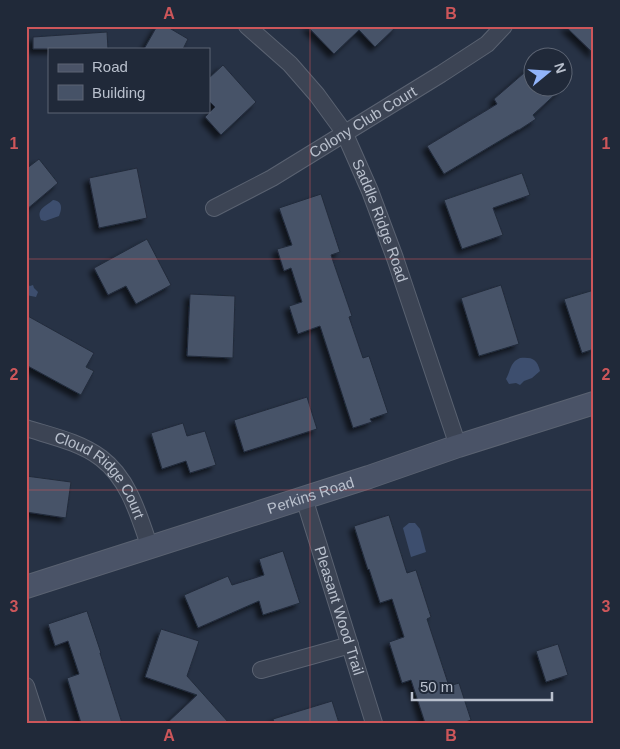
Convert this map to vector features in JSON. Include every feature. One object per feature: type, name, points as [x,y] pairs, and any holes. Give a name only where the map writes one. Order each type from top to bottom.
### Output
[{"type":"main road","name":"Perkins Road","points":[[26,587],[594,403]]},
{"type":"street","name":"Saddle Ridge Road","points":[[247,26],[290,64],[317,95],[344,132],[370,191],[395,258],[458,446]]},
{"type":"street","name":"Colony Club Court","points":[[214,208],[272,178],[487,44],[504,26]]},
{"type":"street","name":"Cloud Ridge Court","points":[[26,428],[54,436],[86,449],[108,464],[121,480],[133,501],[150,548]]},
{"type":"street","name":"Pleasant Wood Trail","points":[[304,498],[374,723]]},
{"type":"street","points":[[261,670],[350,644]]},
{"type":"street","points":[[26,686],[38,723]]},
{"type":"water","points":[[53,200],[59,202],[61,206],[59,216],[45,221],[41,220],[40,211]]},
{"type":"water","points":[[26,284],[33,285],[38,292],[36,297],[26,295]]},
{"type":"water","points":[[520,358],[533,360],[540,371],[520,385],[516,383],[509,384],[506,379],[511,367]]},
{"type":"water","points":[[409,523],[415,523],[420,529],[426,552],[411,557],[403,528]]},
{"type":"building","points":[[157,26],[166,26],[188,39],[184,48],[145,48]]},
{"type":"building","points":[[307,26],[397,26],[375,47],[359,30],[334,54]]},
{"type":"building","points":[[565,26],[594,26],[594,54]]},
{"type":"building","points":[[107,32],[108,48],[33,49],[33,37]]},
{"type":"building","points":[[223,65],[256,102],[221,135],[205,117],[215,107],[210,102],[210,77]]},
{"type":"building","points":[[522,75],[522,98],[551,98],[533,115],[536,119],[444,174],[427,146],[497,104],[494,99]]},
{"type":"building","points":[[39,159],[58,183],[26,210],[26,169]]},
{"type":"building","points":[[137,168],[147,218],[99,228],[89,178]]},
{"type":"building","points":[[522,173],[530,195],[493,208],[503,235],[462,249],[444,200]]},
{"type":"building","points":[[321,194],[340,252],[331,255],[352,316],[349,317],[363,358],[369,356],[388,413],[370,419],[372,422],[353,428],[320,326],[298,334],[289,306],[302,302],[291,268],[284,271],[277,249],[292,245],[279,208]]},
{"type":"building","points":[[147,239],[171,285],[136,304],[126,286],[108,295],[94,268]]},
{"type":"building","points":[[501,285],[519,344],[479,356],[461,298]]},
{"type":"building","points":[[594,290],[594,349],[582,353],[564,299]]},
{"type":"building","points":[[190,294],[235,296],[233,358],[187,356]]},
{"type":"building","points":[[26,315],[94,353],[86,367],[94,371],[81,395],[26,365]]},
{"type":"building","points":[[307,397],[317,429],[244,452],[234,420]]},
{"type":"building","points":[[183,423],[187,436],[205,431],[216,465],[190,473],[186,461],[162,469],[151,433]]},
{"type":"building","points":[[26,476],[71,482],[66,518],[26,512]]},
{"type":"building","points":[[389,515],[407,573],[416,570],[431,617],[427,619],[449,686],[459,683],[471,720],[463,723],[425,723],[411,680],[402,683],[389,642],[404,637],[392,599],[380,603],[354,526]]},
{"type":"building","points":[[283,551],[300,603],[263,615],[259,601],[198,628],[184,595],[228,576],[232,585],[264,575],[259,559]]},
{"type":"building","points":[[87,611],[122,723],[81,723],[67,678],[79,674],[68,641],[55,646],[48,624]]},
{"type":"building","points":[[161,629],[199,641],[187,676],[229,723],[167,723],[197,695],[145,677]]},
{"type":"building","points":[[558,644],[568,675],[546,682],[536,651]]},
{"type":"building","points":[[332,701],[339,723],[274,723],[273,719]]}]
